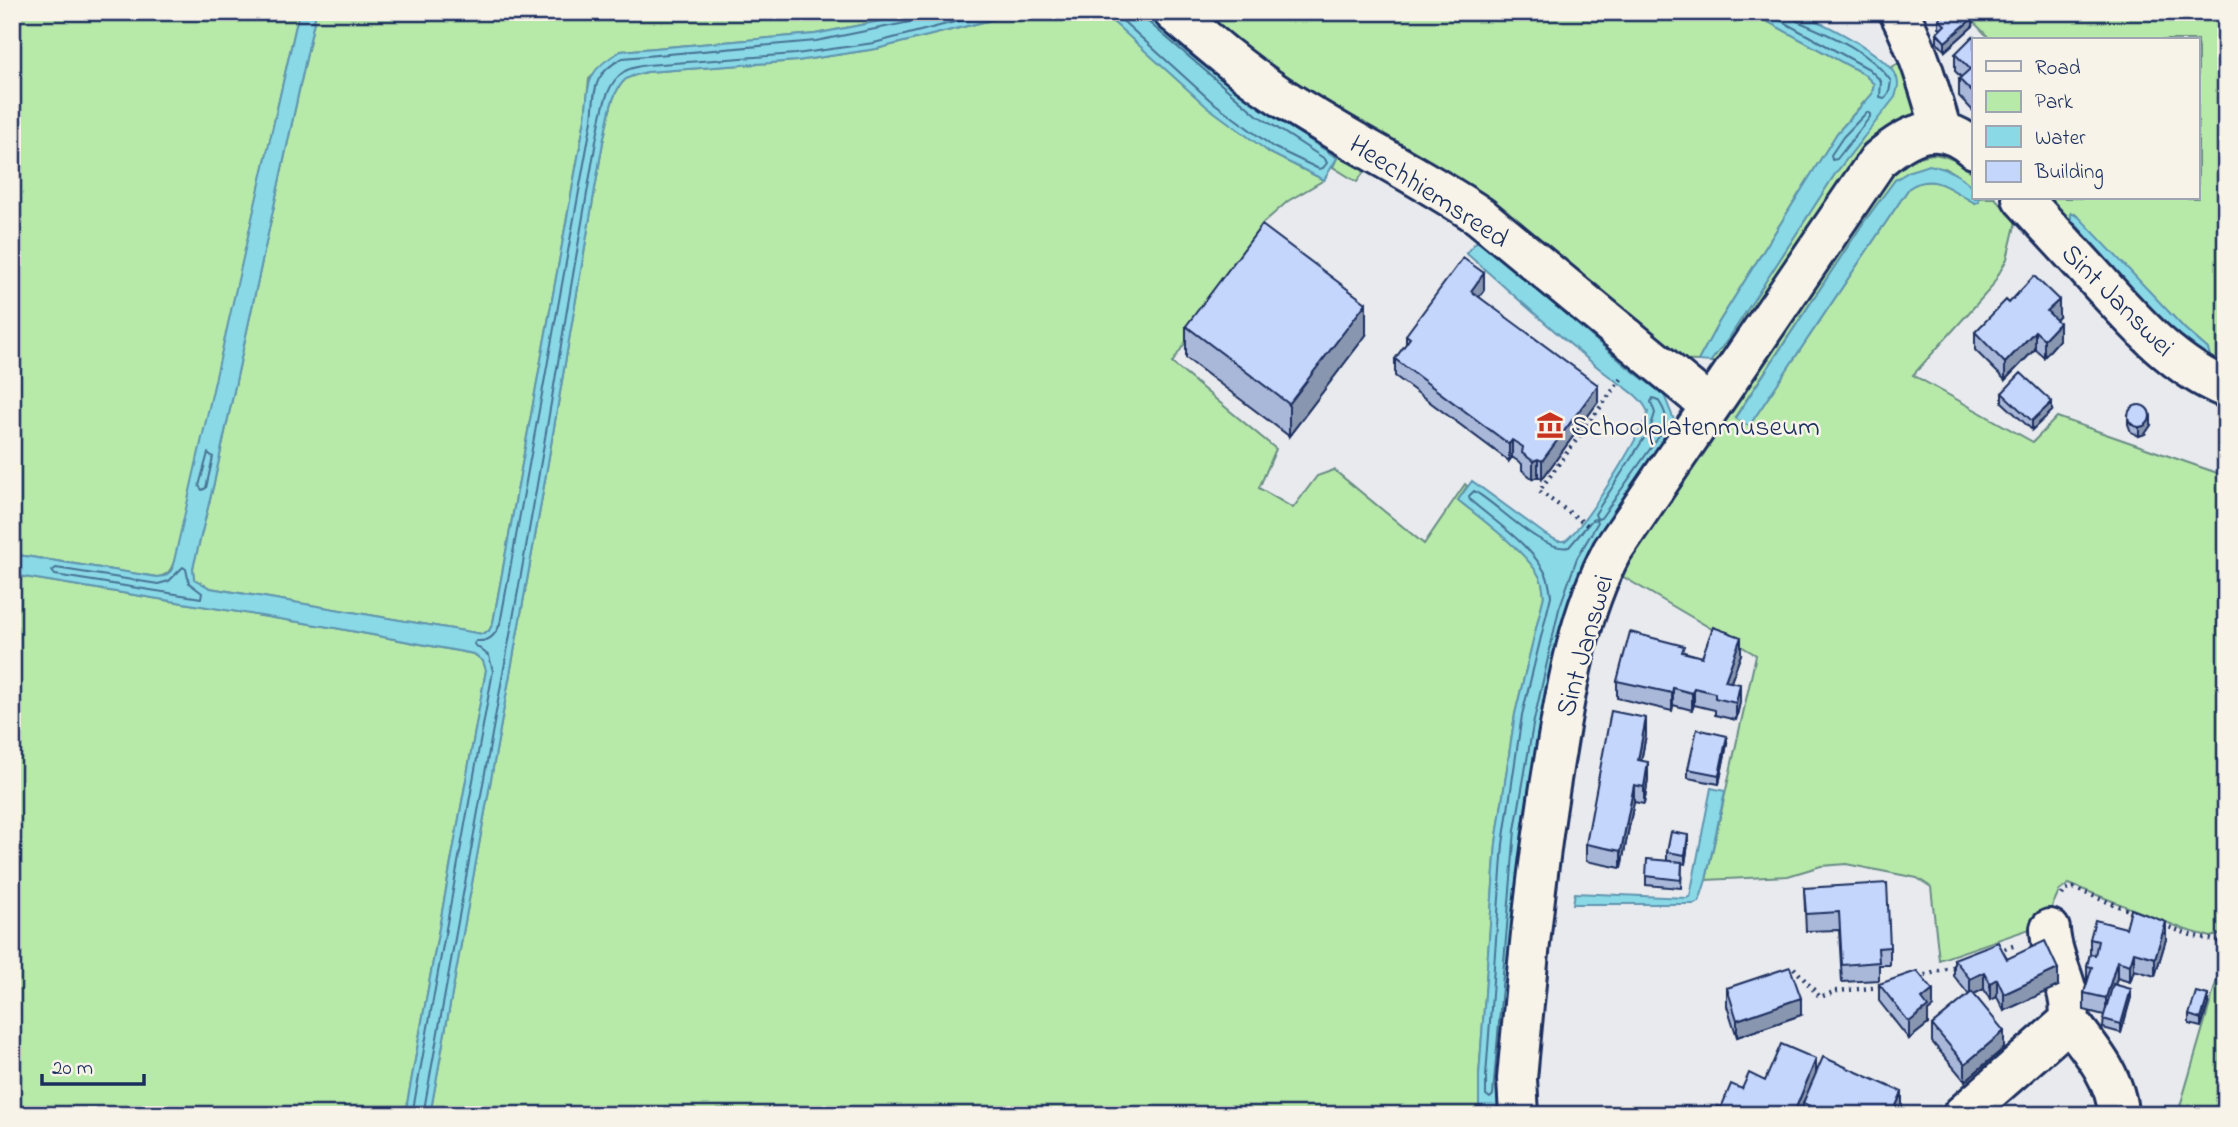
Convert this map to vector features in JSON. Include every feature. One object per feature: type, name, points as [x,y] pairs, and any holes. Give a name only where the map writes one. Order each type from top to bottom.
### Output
[{"type":"street","name":"Heechhiemsreed","points":[[1173,12],[1273,92],[1480,216],[1710,406]]},
{"type":"street","name":"Sint Janswei","points":[[1899,12],[1924,72],[1958,141]]},
{"type":"street","name":"Sint Janswei","points":[[1519,1115],[1517,1079],[1538,861],[1565,697],[1596,581],[1612,551],[1878,160],[1908,137],[1924,132],[1958,141]]},
{"type":"street","name":"Sint Janswei","points":[[2024,200],[2136,322],[2189,367],[2226,388]]},
{"type":"street","points":[[2050,929],[2051,944],[2069,997],[2069,1021],[2108,1076],[2118,1103],[2118,1115]]},
{"type":"street","points":[[1962,1115],[2069,1021]]},
{"type":"path","points":[[1580,520],[1539,491],[1609,395]]},
{"type":"path","points":[[2050,929],[2061,897],[2068,888],[2082,891],[2140,915]]},
{"type":"path","points":[[2162,924],[2191,935],[2221,942],[2226,940]]},
{"type":"path","points":[[1914,978],[1961,965]]},
{"type":"path","points":[[1794,968],[1819,997],[1837,991],[1891,985]]},
{"type":"green space","points":[[12,12],[299,12],[176,556],[165,575],[157,577],[12,554]]},
{"type":"green space","points":[[316,12],[926,12],[815,34],[621,51],[589,79],[585,119],[493,623],[489,631],[482,634],[210,588],[194,579],[193,568],[214,483]]},
{"type":"green space","points":[[1009,12],[1102,12],[1270,153],[1324,180],[1288,201],[1262,224],[1172,363],[1276,449],[1259,488],[1293,508],[1317,476],[1334,470],[1424,544],[1465,484],[1467,486],[1458,500],[1517,548],[1541,580],[1544,596],[1515,714],[1496,843],[1479,1076],[1479,1115],[430,1115],[540,509],[603,142],[616,92],[626,79],[647,72],[797,61],[876,49],[995,19]]},
{"type":"green space","points":[[1147,12],[1162,12],[1366,169],[1357,182],[1333,167],[1337,158],[1262,109]]},
{"type":"green space","points":[[1193,12],[1750,12],[1864,74],[1874,84],[1872,93],[1837,133],[1719,322],[1698,361],[1668,360],[1328,114]]},
{"type":"green space","points":[[1964,12],[2226,12],[2226,379],[2205,367],[2037,200],[2200,200],[2200,38],[1989,38]],"holes":[[[2075,214],[2185,329],[2208,349],[2168,325],[2071,219]]]},
{"type":"green space","points":[[1908,58],[1919,105],[1915,114],[1727,362],[1710,362],[1729,338],[1835,174],[1863,138],[1897,78],[1890,68]]},
{"type":"green space","points":[[1934,154],[1956,161],[1972,172],[1972,189],[1959,176],[1945,168],[1895,180],[1864,222],[1735,417],[1749,426],[1909,188],[1918,183],[1935,182],[1951,188],[1975,203],[1977,200],[1997,200],[2016,221],[2007,259],[1991,288],[1913,375],[2033,442],[2057,417],[2226,476],[2226,933],[2211,937],[2186,930],[2069,884],[2059,891],[2044,924],[1939,960],[1931,887],[1917,878],[1846,864],[1821,866],[1788,876],[1706,880],[1756,655],[1620,575],[1892,174],[1911,160]]},
{"type":"green space","points":[[1477,241],[1483,242],[1631,362],[1627,367],[1499,257]]},
{"type":"green space","points":[[12,575],[335,628],[474,654],[483,661],[486,670],[405,1115],[12,1115]]},
{"type":"green space","points":[[2226,943],[2226,1115],[2193,1115],[2179,1110],[2225,952],[2221,945]]},
{"type":"water","points":[[299,12],[316,12],[214,483],[193,568],[194,579],[210,588],[482,634],[489,631],[493,623],[589,86],[595,72],[621,51],[815,34],[926,12],[1009,12],[995,19],[876,49],[797,61],[647,72],[626,79],[616,92],[603,142],[540,509],[430,1115],[405,1115],[486,670],[483,661],[474,654],[335,628],[12,575],[12,554],[157,577],[165,576],[172,570]]},
{"type":"water","points":[[1102,12],[1147,12],[1262,109],[1337,158],[1324,180],[1270,153],[1206,106]]},
{"type":"water","points":[[1750,12],[1794,13],[1819,22],[1878,57],[1896,76],[1898,86],[1895,97],[1835,174],[1729,338],[1710,362],[1698,361],[1719,322],[1837,133],[1872,94],[1874,84],[1864,74]]},
{"type":"water","points":[[1929,165],[1950,171],[1969,185],[1972,200],[1979,202],[1975,203],[1951,188],[1935,182],[1918,183],[1909,188],[1749,426],[1735,418],[1864,222],[1895,180],[1910,171]]},
{"type":"water","points":[[2071,213],[2079,217],[2185,329],[2208,349],[2210,356],[2205,357],[2169,328],[2071,219]]},
{"type":"water","points":[[1477,241],[1664,395],[1674,420],[1671,431],[1603,528],[1584,560],[1566,611],[1540,726],[1522,831],[1501,1115],[1479,1115],[1479,1076],[1496,843],[1515,714],[1544,596],[1541,580],[1527,559],[1458,500],[1472,481],[1546,535],[1558,541],[1565,541],[1585,518],[1611,480],[1648,412],[1635,395],[1569,344],[1466,253]]},
{"type":"water","points":[[1711,788],[1725,791],[1699,902],[1573,904],[1575,893],[1690,896]]},
{"type":"building","points":[[1945,12],[1968,12],[1973,18],[1945,42],[1937,33],[1945,25],[1939,19]]},
{"type":"building","points":[[1973,36],[1975,38],[1972,38],[1972,92],[1959,79],[1970,69],[1955,54]]},
{"type":"building","points":[[1262,225],[1366,303],[1289,404],[1186,326]]},
{"type":"building","points":[[1463,258],[1484,273],[1471,291],[1598,385],[1542,461],[1533,461],[1522,453],[1523,447],[1512,440],[1509,444],[1395,359],[1410,338],[1406,335]]},
{"type":"building","points":[[2034,276],[2059,300],[2047,311],[2059,323],[2044,339],[2035,331],[2005,363],[1975,332],[2006,300],[2009,303]]},
{"type":"building","points":[[2021,373],[2052,402],[2032,421],[2002,393]]},
{"type":"building","points":[[2139,405],[2147,408],[2150,416],[2147,424],[2139,427],[2131,424],[2128,416],[2131,408]]},
{"type":"building","points":[[1713,627],[1741,637],[1725,681],[1740,684],[1736,703],[1715,698],[1715,693],[1694,688],[1692,693],[1673,688],[1672,693],[1617,681],[1630,632],[1684,646],[1682,652],[1702,657]]},
{"type":"building","points":[[1611,711],[1646,718],[1638,760],[1648,762],[1644,787],[1634,785],[1621,851],[1586,844]]},
{"type":"building","points":[[1697,729],[1727,736],[1719,775],[1688,769]]},
{"type":"building","points":[[1671,832],[1688,835],[1685,855],[1667,852]]},
{"type":"building","points":[[1647,859],[1682,862],[1681,880],[1646,876]]},
{"type":"building","points":[[1887,883],[1890,947],[1878,948],[1879,962],[1842,965],[1839,912],[1806,914],[1804,888]]},
{"type":"building","points":[[2131,909],[2166,922],[2155,958],[2134,952],[2130,965],[2117,961],[2106,998],[2084,993],[2092,967],[2087,966],[2090,954],[2095,955],[2098,941],[2090,939],[2095,920],[2126,928]]},
{"type":"building","points":[[2045,941],[2058,969],[2004,994],[1997,979],[1990,983],[1984,972],[1970,979],[1954,959],[1998,942],[2007,959]]},
{"type":"building","points":[[1790,967],[1801,998],[1737,1020],[1727,988]]},
{"type":"building","points":[[1917,971],[1933,990],[1922,999],[1928,1007],[1909,1022],[1879,984]]},
{"type":"building","points":[[2113,984],[2131,989],[2121,1024],[2103,1019]]},
{"type":"building","points":[[1972,992],[2004,1031],[1965,1064],[1932,1025]]},
{"type":"building","points":[[2196,992],[2208,995],[2201,1019],[2189,1015]]},
{"type":"building","points":[[1781,1044],[1816,1059],[1793,1115],[1714,1115],[1717,1106],[1721,1108],[1731,1084],[1742,1089],[1749,1073],[1765,1081]]},
{"type":"building","points":[[1823,1057],[1902,1092],[1892,1115],[1830,1115],[1803,1103]]},
{"type":"place","name":"Schoolplatenmuseum","points":[[1550,425]]}]
